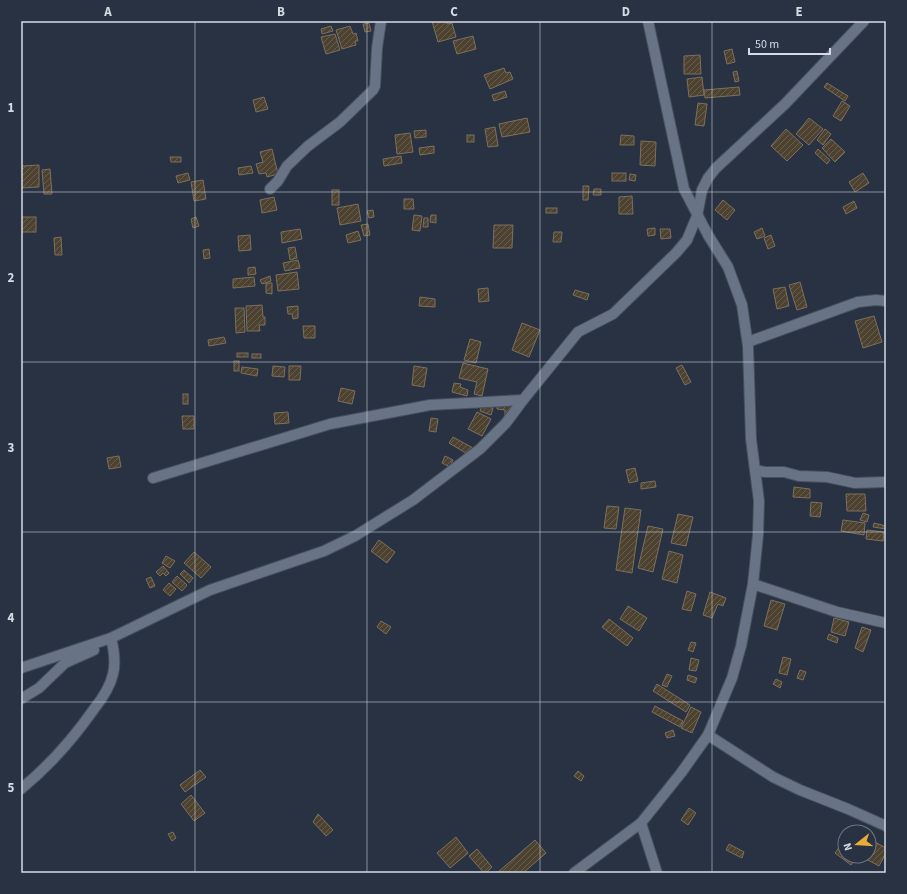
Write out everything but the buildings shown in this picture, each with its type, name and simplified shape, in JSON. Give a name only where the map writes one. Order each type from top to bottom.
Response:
[{"type":"street","points":[[270,189],[278,181],[288,166],[308,146],[340,122],[373,90],[375,86],[377,48],[381,21]]},
{"type":"street","points":[[574,873],[641,823],[681,773],[708,735],[732,678],[741,646],[753,584],[758,535],[759,501],[751,439],[748,342],[742,305],[728,267],[697,216],[684,189],[648,21]]},
{"type":"street","points":[[21,668],[111,638],[210,590],[324,551],[355,536],[413,500],[480,449],[506,423],[578,332],[613,314],[676,253],[687,240],[697,216],[702,190],[708,178],[716,168],[785,104],[864,21]]},
{"type":"street","points":[[748,342],[858,302],[876,300],[886,301]]},
{"type":"street","points":[[153,478],[330,424],[430,405],[523,400]]},
{"type":"street","points":[[755,470],[765,472],[784,472],[799,476],[828,477],[855,483],[886,482]]},
{"type":"street","points":[[753,584],[837,612],[886,623]]},
{"type":"street","points":[[21,699],[39,688],[65,663],[102,646],[111,638]]},
{"type":"street","points":[[21,789],[57,756],[105,694],[113,675],[115,657],[111,638]]},
{"type":"street","points":[[708,735],[772,777],[800,790],[848,808],[886,826]]},
{"type":"street","points":[[641,823],[657,873]]}]
